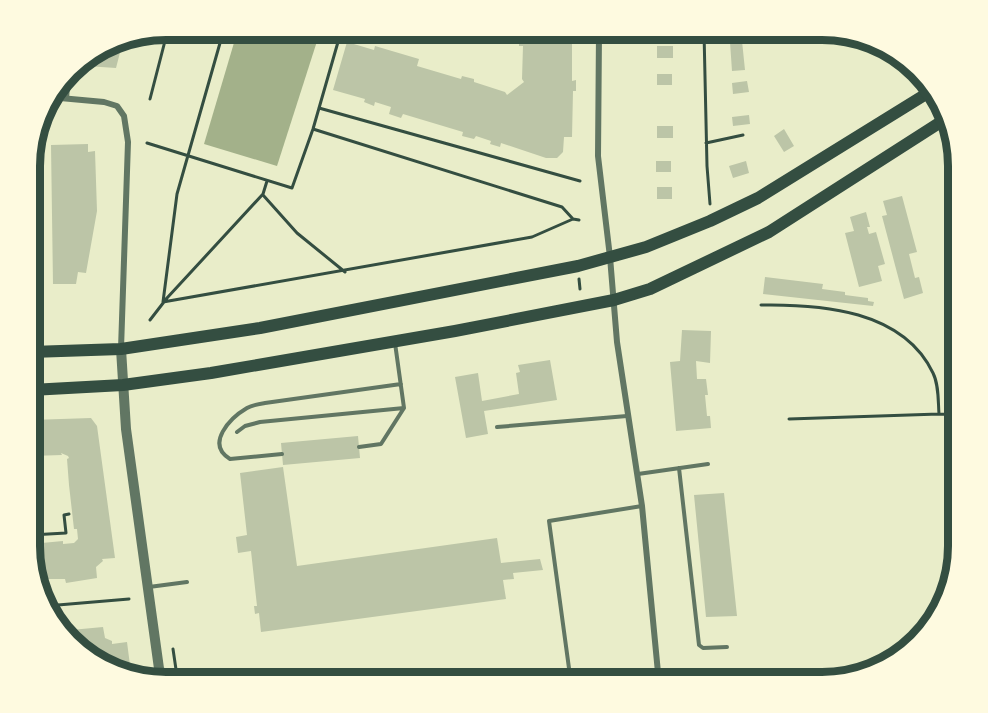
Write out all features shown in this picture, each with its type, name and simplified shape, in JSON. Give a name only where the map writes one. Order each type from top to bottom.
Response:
[{"type":"main road","points":[[40,352],[121,349],[260,328],[501,282],[610,257],[658,243],[758,198],[925,95]]},
{"type":"main road","points":[[41,389],[123,385],[212,374],[614,300],[650,289],[769,232],[940,123]]},
{"type":"street","points":[[599,41],[598,156],[627,416],[642,506],[658,672]]},
{"type":"street","points":[[61,98],[104,102],[117,106],[124,116],[128,142],[122,286],[123,385],[126,429],[159,672]]},
{"type":"lane","points":[[66,99],[67,90]]},
{"type":"lane","points":[[359,447],[381,444],[404,408],[395,342]]},
{"type":"lane","points":[[282,454],[230,459],[224,455],[219,446],[219,438],[225,428],[249,407],[401,384]]},
{"type":"lane","points":[[237,432],[245,426],[260,422],[404,408]]},
{"type":"lane","points":[[496,427],[627,416]]},
{"type":"lane","points":[[638,474],[708,464]]},
{"type":"lane","points":[[680,468],[699,645],[703,648],[727,647]]},
{"type":"lane","points":[[570,672],[549,521],[642,506]]},
{"type":"lane","points":[[147,587],[187,582]]},
{"type":"path","points":[[150,99],[165,41]]},
{"type":"path","points":[[163,302],[177,194],[221,41]]},
{"type":"path","points":[[147,143],[292,188],[313,129],[338,41]]},
{"type":"path","points":[[704,41],[706,143],[710,201]]},
{"type":"path","points":[[319,108],[580,181]]},
{"type":"path","points":[[313,129],[562,207],[573,219]]},
{"type":"path","points":[[706,143],[743,135]]},
{"type":"path","points":[[150,320],[163,302],[263,194],[267,181]]},
{"type":"path","points":[[263,194],[297,233],[345,272]]},
{"type":"path","points":[[163,302],[345,272],[532,237],[573,219],[579,220]]},
{"type":"path","points":[[579,279],[580,289]]},
{"type":"path","points":[[761,305],[834,308],[861,316],[907,339],[922,354],[934,375],[939,414]]},
{"type":"path","points":[[789,419],[947,414]]},
{"type":"path","points":[[41,534],[66,533],[64,515],[69,514]]},
{"type":"path","points":[[55,605],[129,599]]},
{"type":"shaded area","points":[[235,41],[317,41],[277,166],[204,144]]},
{"type":"building","points":[[519,41],[572,41],[572,81],[576,80],[576,91],[573,91],[572,137],[564,137],[563,152],[557,158],[546,158],[501,143],[500,147],[490,144],[491,141],[476,136],[474,139],[462,136],[463,132],[403,114],[401,118],[389,114],[391,107],[375,102],[374,106],[364,102],[365,99],[333,90],[347,42],[374,50],[375,46],[419,59],[417,66],[461,79],[462,76],[474,79],[474,82],[505,92],[507,95],[524,82],[522,79],[523,46],[519,46]]},
{"type":"building","points":[[742,41],[745,70],[732,71],[730,42]]},
{"type":"building","points":[[657,46],[673,46],[673,58],[657,58]]},
{"type":"building","points":[[121,49],[116,68],[91,66]]},
{"type":"building","points":[[657,74],[672,74],[672,85],[657,85]]},
{"type":"building","points":[[747,81],[749,92],[733,94],[732,83]]},
{"type":"building","points":[[749,115],[750,124],[733,126],[732,117]]},
{"type":"building","points":[[657,126],[673,126],[673,138],[657,138]]},
{"type":"building","points":[[784,129],[794,146],[784,152],[774,136]]},
{"type":"building","points":[[88,144],[88,152],[95,151],[97,211],[86,273],[78,272],[76,284],[53,284],[51,145]]},
{"type":"building","points":[[656,161],[671,161],[671,172],[656,172]]},
{"type":"building","points":[[746,161],[749,173],[733,178],[729,166]]},
{"type":"building","points":[[657,187],[672,187],[672,199],[657,199]]},
{"type":"building","points":[[902,196],[917,252],[909,254],[915,278],[919,277],[923,293],[904,299],[882,216],[887,215],[883,201]]},
{"type":"building","points":[[866,212],[870,227],[867,227],[869,234],[876,232],[885,264],[878,266],[882,281],[859,287],[845,233],[854,231],[850,217]]},
{"type":"building","points":[[765,277],[823,284],[822,289],[845,292],[845,295],[868,298],[868,301],[874,302],[873,306],[763,294]]},
{"type":"building","points":[[682,330],[711,331],[710,363],[696,361],[697,379],[706,379],[707,416],[710,416],[711,428],[676,431],[670,362],[680,361]]},
{"type":"building","points":[[550,360],[557,400],[484,411],[488,434],[466,438],[455,377],[478,373],[482,401],[519,394],[516,373],[520,372],[518,365]]},
{"type":"building","points":[[91,418],[97,426],[115,558],[102,559],[103,561],[96,567],[97,578],[66,583],[65,579],[45,579],[41,543],[63,541],[63,544],[74,543],[78,539],[77,529],[74,529],[69,485],[67,459],[69,458],[61,453],[62,455],[41,456],[41,420]]},
{"type":"building","points":[[358,436],[360,458],[283,465],[281,443]]},
{"type":"building","points":[[283,467],[297,566],[497,538],[501,563],[540,559],[543,570],[513,573],[514,579],[503,580],[506,599],[261,632],[259,613],[255,614],[254,606],[257,606],[251,551],[238,553],[236,537],[247,535],[240,473]]},
{"type":"building","points":[[724,493],[737,616],[706,617],[694,495]]},
{"type":"building","points":[[103,627],[105,638],[112,641],[112,644],[127,642],[130,667],[104,656],[73,630]]}]
